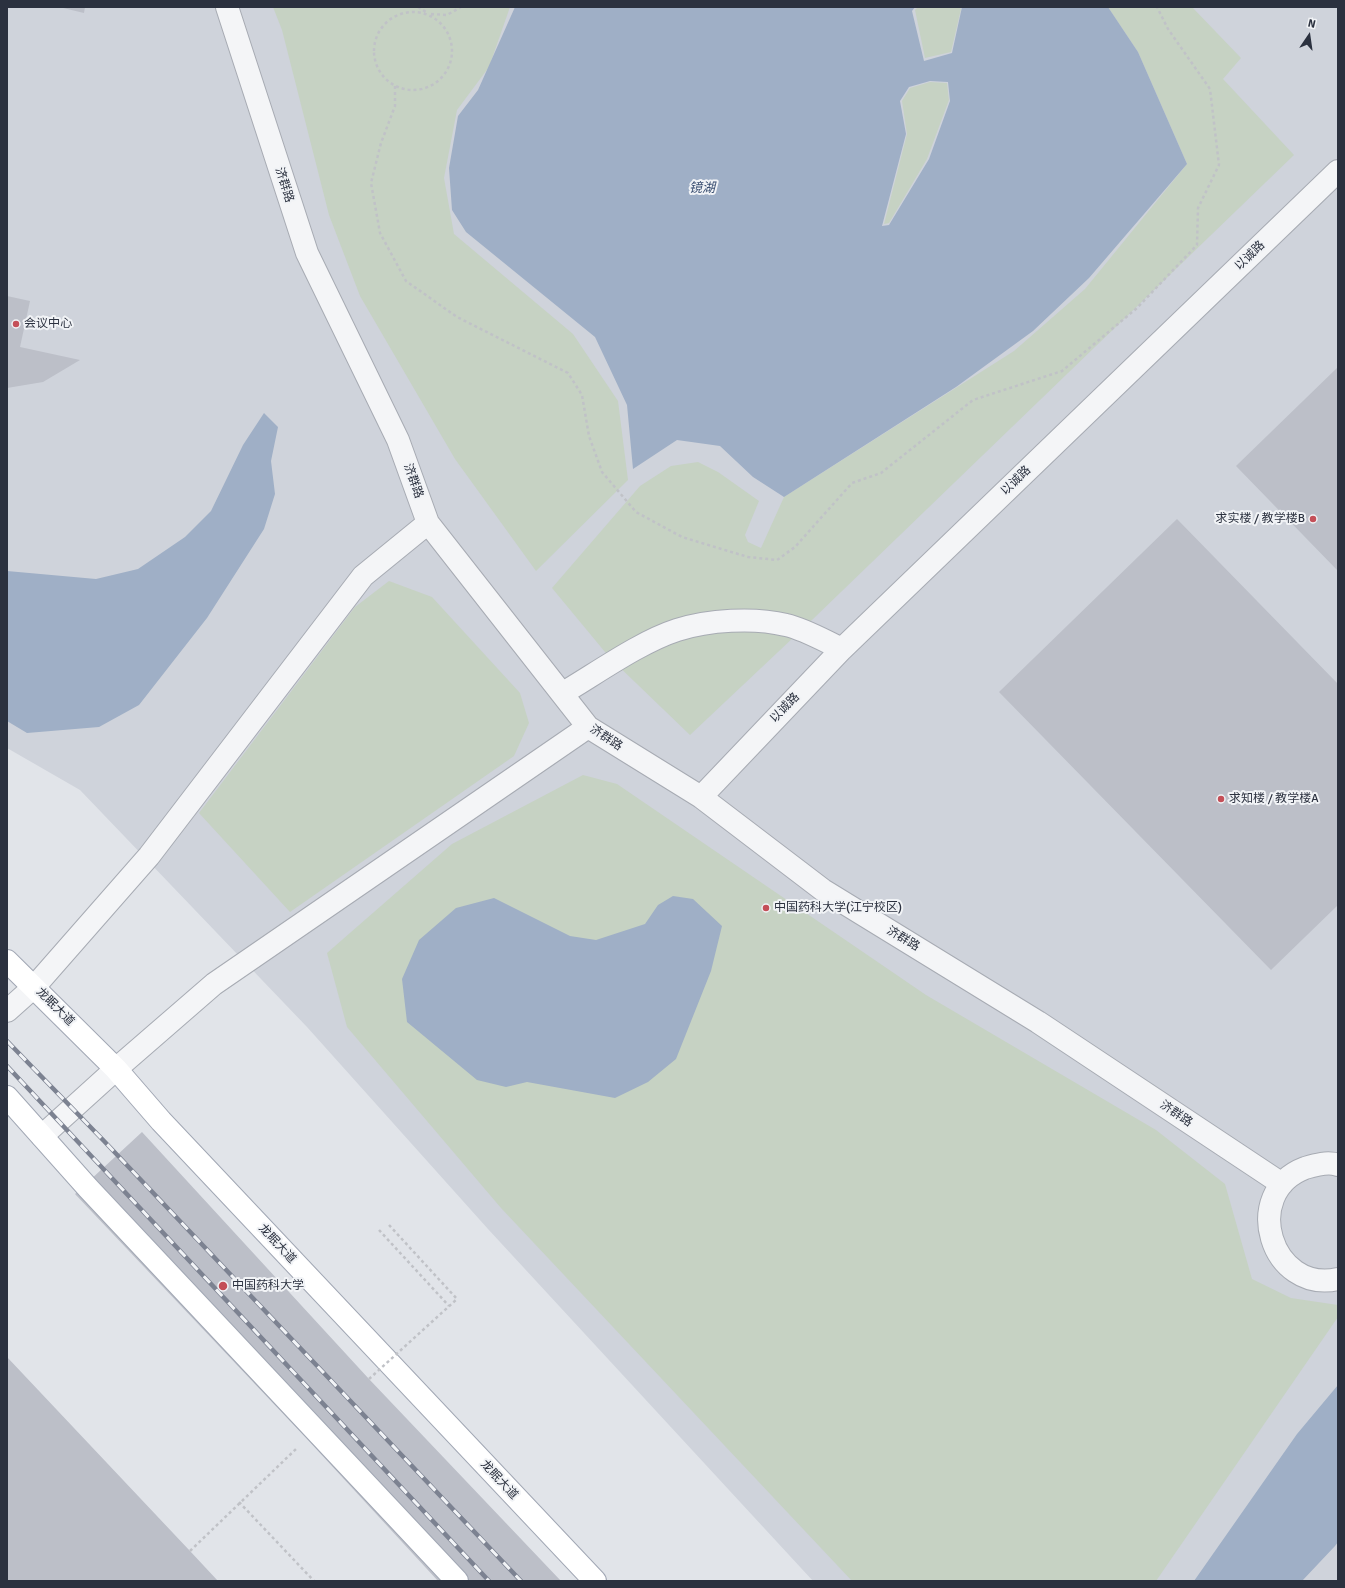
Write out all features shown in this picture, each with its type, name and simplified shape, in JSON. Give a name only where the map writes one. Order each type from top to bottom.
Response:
[{"type":"main road","name":"龙眠大道","points":[[7,961],[35,986],[116,1069],[166,1126],[595,1581]]},
{"type":"main road","points":[[7,1096],[88,1188],[457,1581]]},
{"type":"street","name":"济群路","points":[[227,7],[306,253],[398,440],[428,523],[563,693],[588,727],[701,797],[823,890],[1038,1022],[1282,1184]]},
{"type":"street","name":"以诚路","points":[[701,797],[842,649],[1338,171]]},
{"type":"street","points":[[7,1011],[35,986],[149,856],[363,576],[428,523]]},
{"type":"street","points":[[563,693],[634,650],[677,630],[718,622],[748,620],[787,625],[842,649]]},
{"type":"street","points":[[42,1136],[116,1069],[214,984],[588,727]]},
{"type":"street","points":[[1338,1165],[1315,1164],[1297,1172],[1282,1184],[1272,1201],[1268,1220],[1270,1239],[1279,1256],[1293,1270],[1311,1278],[1330,1281],[1338,1279]]},
{"type":"path","points":[[418,7],[427,13],[438,21],[446,30],[451,42],[452,55],[449,67],[442,78],[432,86],[420,90],[407,90],[394,86],[384,78],[376,67],[373,54],[374,41],[380,29],[389,20],[400,14],[414,12],[427,13],[436,16],[447,15],[461,7]]},
{"type":"path","points":[[394,86],[395,106],[381,143],[371,183],[380,233],[406,281],[457,317],[568,373],[582,395],[589,436],[602,472],[636,512],[682,537],[748,557],[777,560],[795,547],[852,483],[882,473],[973,400],[1062,371],[1137,308],[1197,245],[1198,208],[1219,165],[1210,89],[1168,29],[1157,7]]},
{"type":"path","points":[[370,1379],[457,1299],[390,1225]]},
{"type":"path","points":[[379,1230],[449,1306]]},
{"type":"path","points":[[190,1551],[239,1502],[301,1444]]},
{"type":"path","points":[[239,1502],[314,1581]]},
{"type":"shaded area","name":"中国药科大学(江宁校区)","points":[[7,7],[1338,7],[1338,1581],[813,1581],[488,1229],[307,1027],[80,790],[7,748]]},
{"type":"green space","points":[[273,7],[510,7],[489,67],[457,110],[444,178],[454,234],[573,334],[618,401],[628,480],[536,571],[455,459],[360,296],[329,215],[282,30]]},
{"type":"green space","points":[[918,7],[959,7],[961,9],[951,52],[925,58],[915,10]]},
{"type":"green space","points":[[1108,7],[1192,7],[1241,58],[1223,79],[1294,155],[813,619],[690,735],[610,658],[552,588],[640,486],[671,466],[698,462],[718,472],[759,501],[745,535],[748,542],[761,548],[784,497],[1014,351],[1085,289],[1187,164],[1138,52]]},
{"type":"green space","points":[[930,82],[947,83],[949,100],[927,159],[889,223],[884,224],[907,134],[902,101],[910,88]]},
{"type":"green space","points":[[389,581],[432,597],[520,693],[529,723],[514,756],[290,912],[199,813],[355,607]]},
{"type":"green space","points":[[583,775],[617,784],[926,995],[1156,1130],[1225,1184],[1252,1279],[1291,1298],[1338,1305],[1338,1317],[1156,1581],[852,1581],[501,1208],[347,1027],[327,953],[452,844]]},
{"type":"water","name":"镜湖","points":[[515,7],[915,7],[912,11],[924,61],[952,53],[962,7],[1108,7],[1138,52],[1187,164],[1089,278],[1033,331],[956,387],[784,497],[753,477],[720,446],[677,440],[633,469],[627,405],[595,337],[466,232],[452,210],[449,168],[458,116],[478,90]],"holes":[[[930,81],[948,82],[950,101],[929,159],[889,225],[882,226],[906,134],[900,101],[909,87]]]},
{"type":"water","points":[[264,413],[278,427],[271,461],[275,494],[264,529],[207,618],[139,705],[99,727],[27,733],[7,721],[7,571],[96,579],[138,569],[185,537],[211,511],[243,445]]},
{"type":"water","points":[[673,896],[693,899],[722,926],[711,971],[676,1059],[648,1082],[615,1098],[527,1082],[506,1087],[477,1080],[407,1022],[402,979],[419,940],[456,908],[494,898],[570,936],[596,940],[645,924],[658,905]]},
{"type":"water","points":[[1338,1385],[1338,1542],[1302,1581],[1194,1581],[1297,1434]]},
{"type":"building","points":[[59,7],[85,7],[84,13]]},
{"type":"building","name":"会议中心","points":[[7,296],[30,301],[20,347],[80,360],[43,382],[7,388]]},
{"type":"building","name":"求实楼 / 教学楼B","points":[[1338,367],[1338,571],[1236,466]]},
{"type":"building","name":"求知楼 / 教学楼A","points":[[1177,519],[1338,684],[1338,905],[1271,970],[999,692]]},
{"type":"building","name":"中国药科大学","points":[[142,1132],[369,1379],[561,1581],[438,1581],[307,1439],[75,1194]]},
{"type":"building","points":[[7,1357],[190,1551],[218,1581],[7,1581]]},
{"type":"railway","points":[[7,1041],[104,1141],[521,1581]]},
{"type":"railway","points":[[7,1066],[489,1581]]},
{"type":"place","name":"会议中心","points":[[16,324]]},
{"type":"place","name":"求实楼 / 教学楼B","points":[[1313,519]]},
{"type":"place","name":"求知楼 / 教学楼A","points":[[1221,799]]},
{"type":"place","name":"中国药科大学(江宁校区)","points":[[766,908]]},
{"type":"place","name":"中国药科大学","points":[[223,1286]]}]
